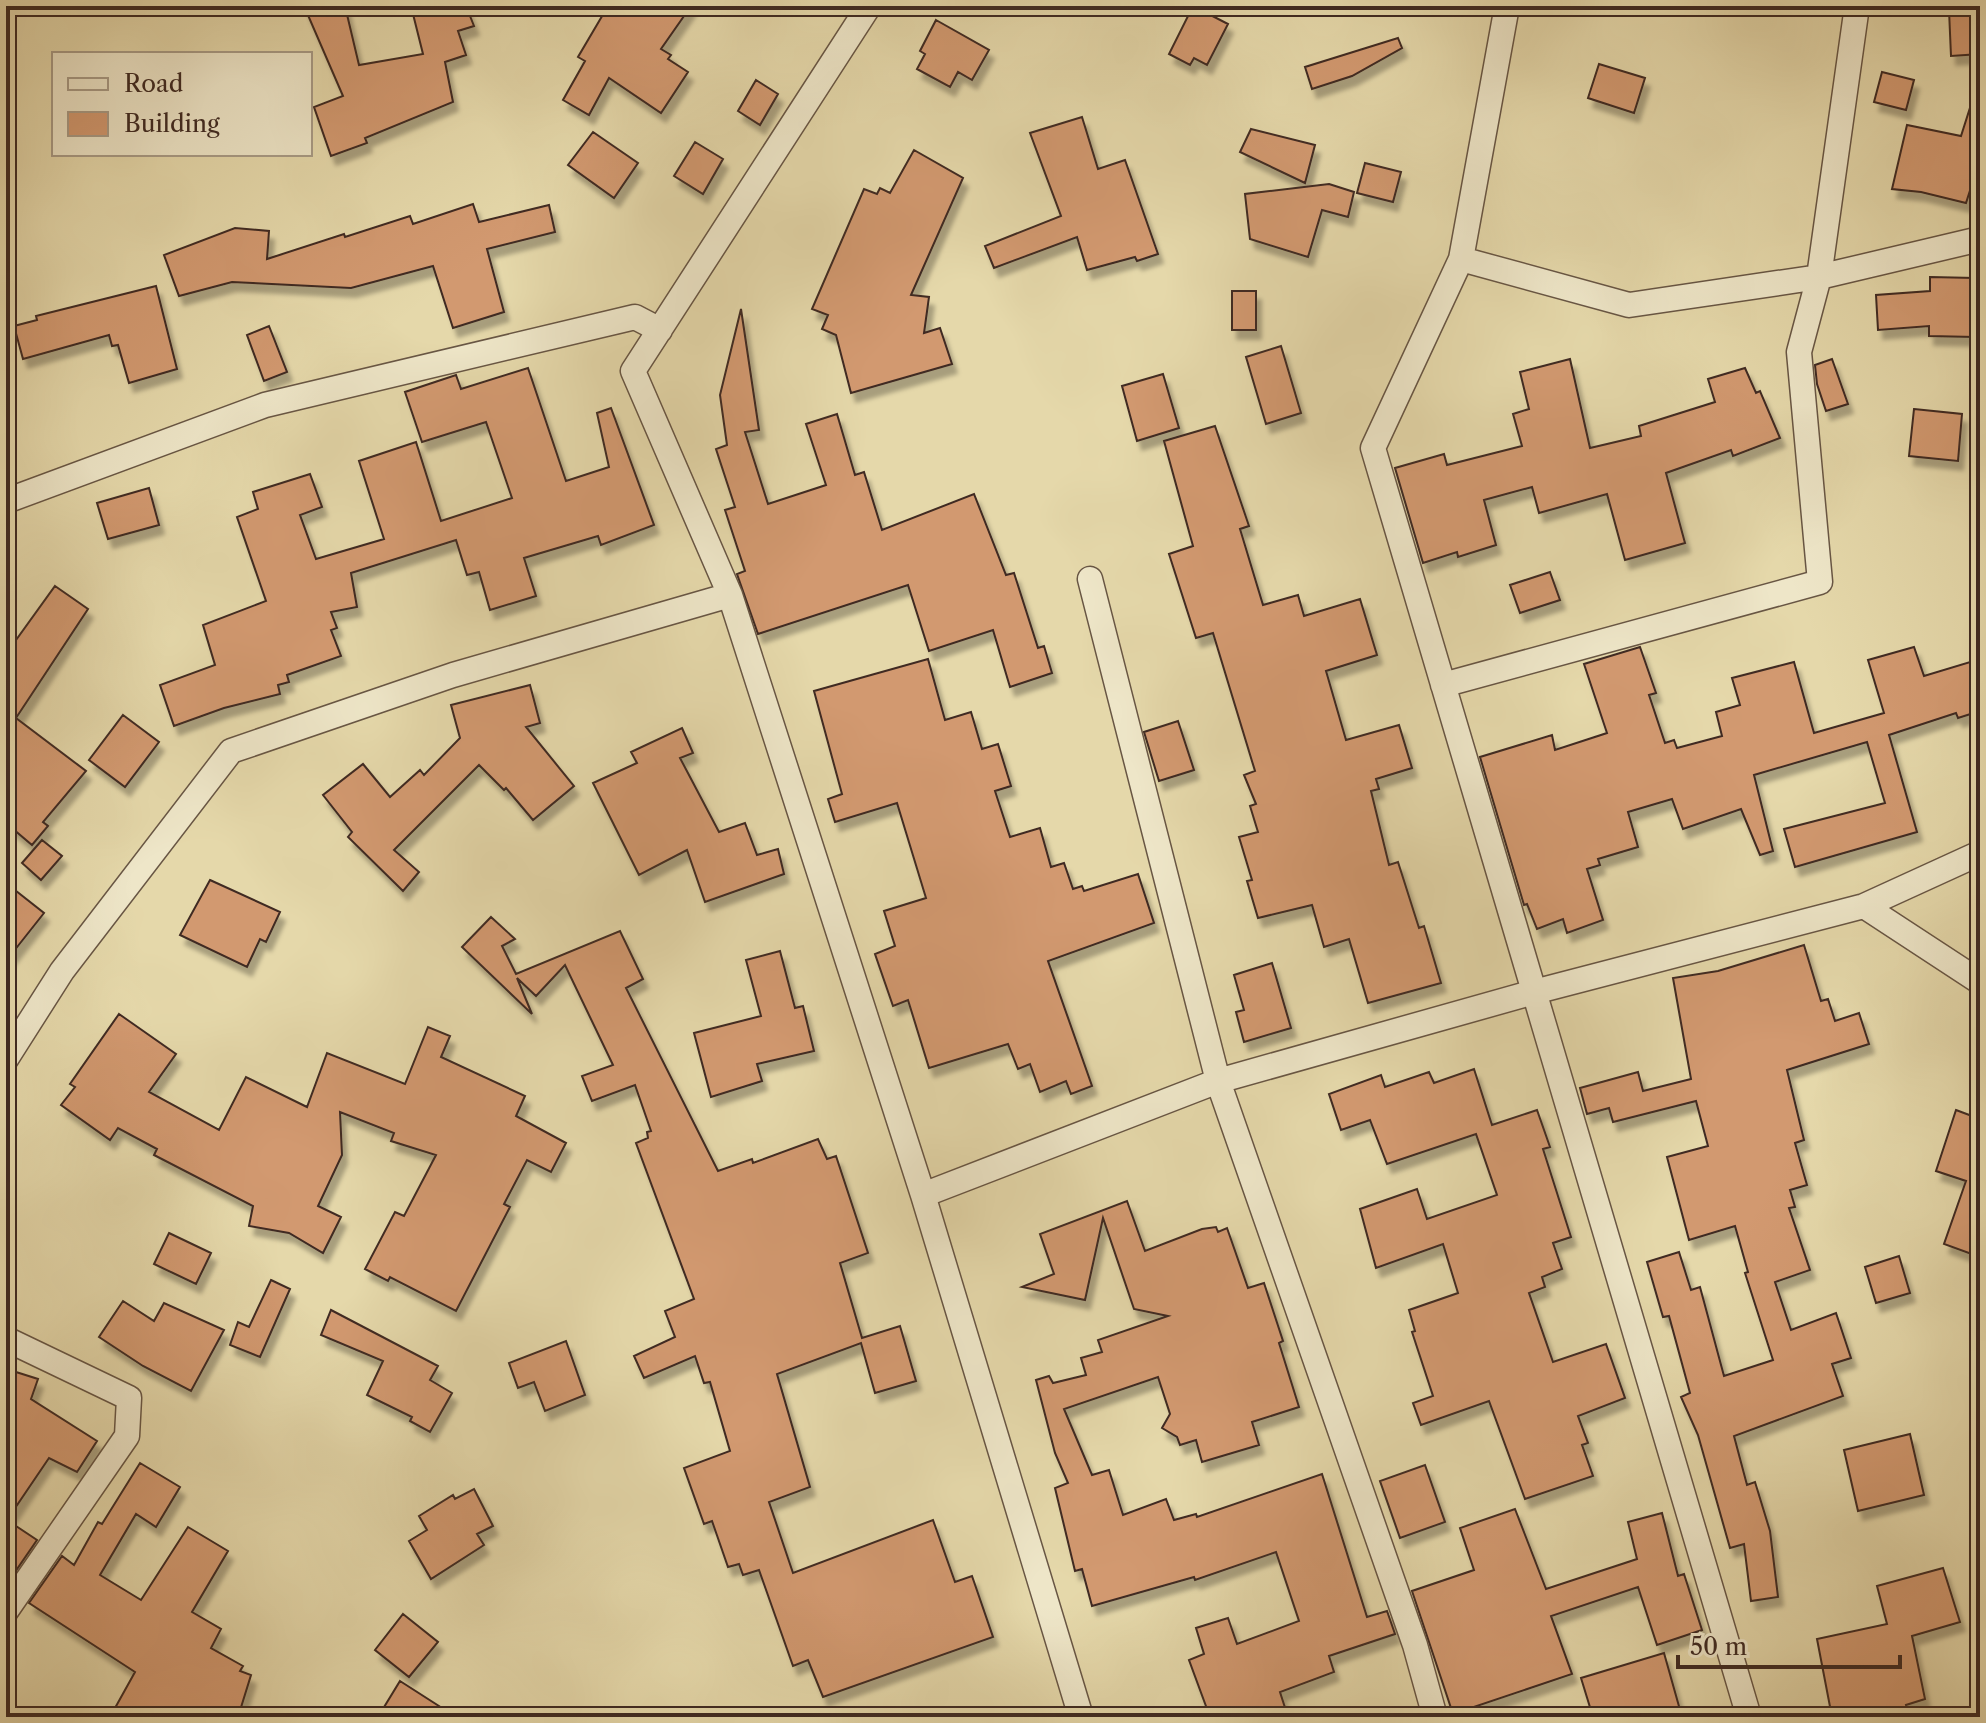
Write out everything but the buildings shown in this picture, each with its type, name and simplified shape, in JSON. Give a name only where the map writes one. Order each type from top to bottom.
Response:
[{"type":"street","points":[[869,6],[633,371],[730,595],[923,1195],[1081,1717]]},
{"type":"street","points":[[1507,6],[1461,259],[1373,448],[1749,1717]]},
{"type":"street","points":[[1443,685],[1820,582],[1799,352],[1819,277],[1857,6]]},
{"type":"street","points":[[1461,259],[1629,305],[1819,277],[1980,239]]},
{"type":"street","points":[[6,501],[265,405],[635,317],[660,330]]},
{"type":"street","points":[[1090,579],[1218,1081],[1415,1645],[1435,1717]]},
{"type":"street","points":[[6,1059],[62,971],[231,751],[453,675],[730,595]]},
{"type":"street","points":[[923,1195],[1218,1081],[1534,992],[1864,906],[1980,853]]},
{"type":"street","points":[[1864,906],[1980,982]]},
{"type":"street","points":[[6,1339],[129,1398],[127,1436],[6,1611]]}]
